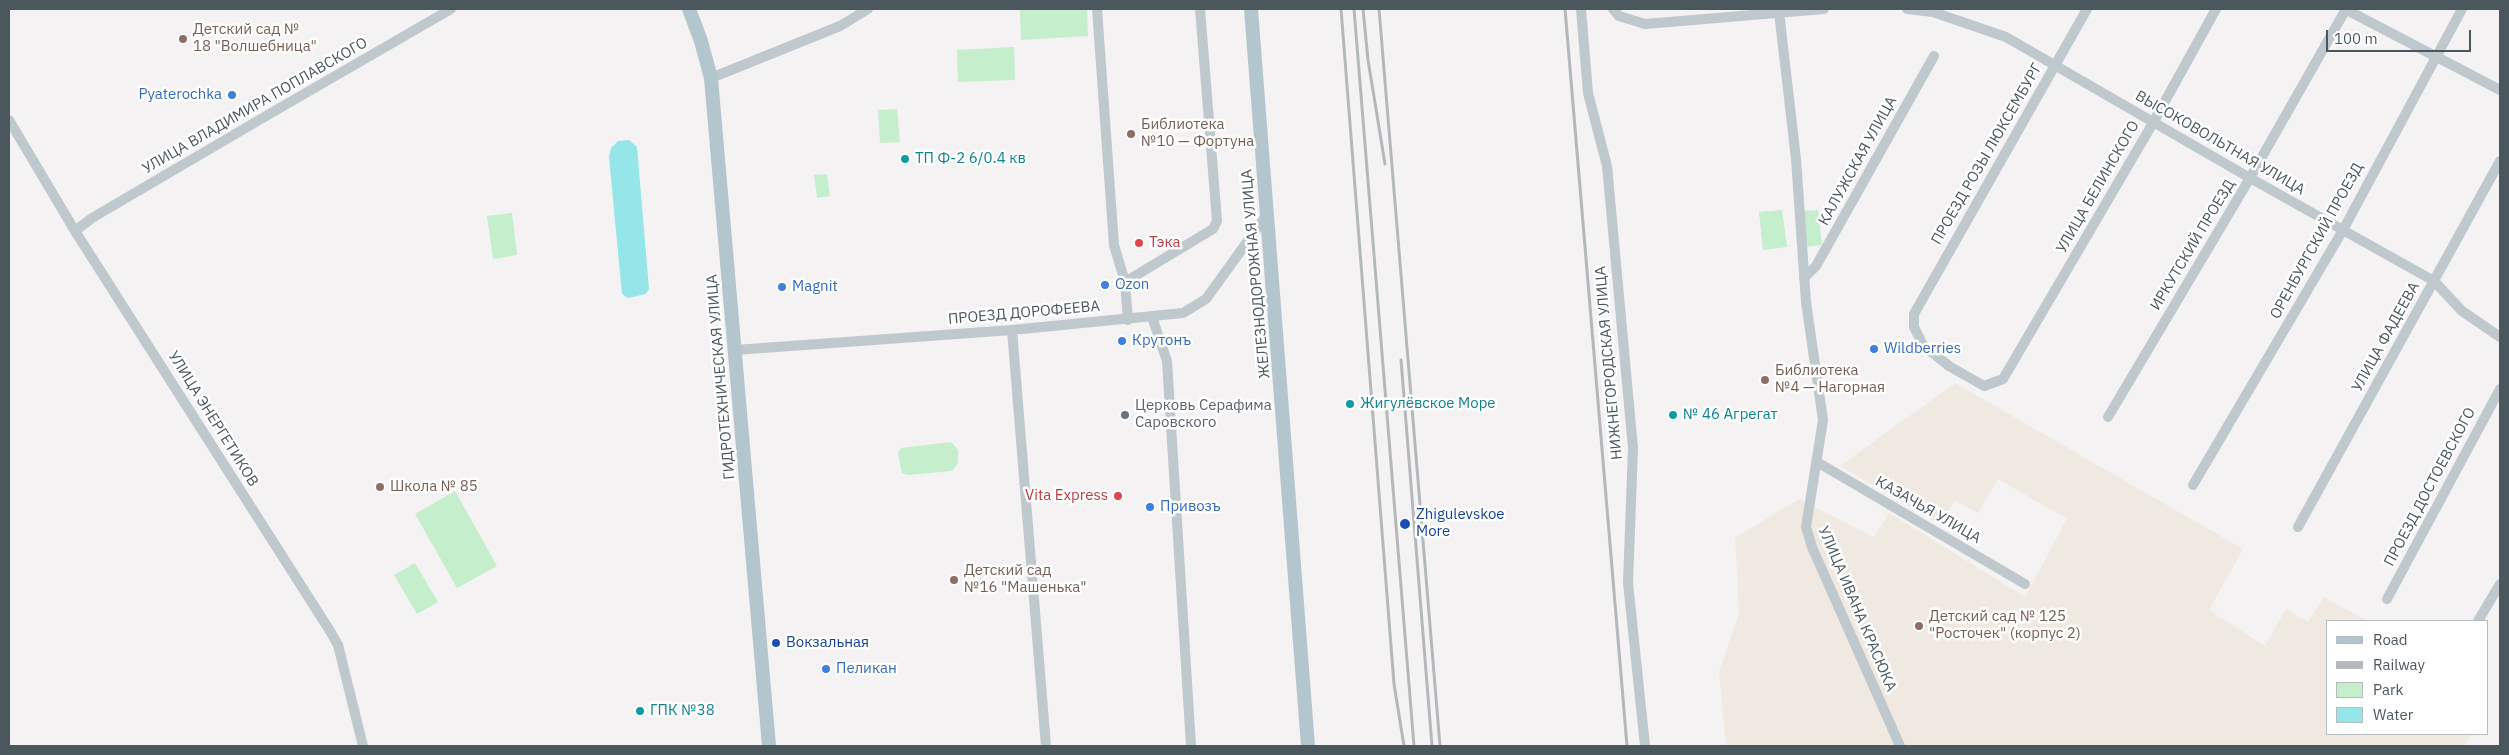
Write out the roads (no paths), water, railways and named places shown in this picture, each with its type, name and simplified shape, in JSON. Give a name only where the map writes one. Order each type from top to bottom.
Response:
[{"type":"main road","name":"ГИДРОТЕХНИЧЕСКАЯ УЛИЦА","points":[[689,9],[701,41],[711,78],[769,746]]},
{"type":"main road","name":"ЖЕЛЕЗНОДОРОЖНАЯ УЛИЦА","points":[[1251,9],[1308,746]]},
{"type":"street","name":"УЛИЦА ВЛАДИМИРА ПОПЛАВСКОГО","points":[[75,231],[92,218],[451,9]]},
{"type":"street","points":[[711,78],[840,26],[868,9]]},
{"type":"street","points":[[1097,9],[1114,245],[1125,282],[1128,320]]},
{"type":"street","points":[[1125,282],[1213,229],[1217,221],[1200,9]]},
{"type":"street","name":"НИЖНЕГОРОДСКАЯ УЛИЦА","points":[[1581,9],[1588,93],[1607,166],[1633,448],[1628,583],[1645,746]]},
{"type":"street","points":[[1613,9],[1619,16],[1645,24],[1824,9]]},
{"type":"street","name":"ВЫСОКОВОЛЬТНАЯ УЛИЦА","points":[[1908,9],[1933,12],[2006,37],[2153,123],[2434,281],[2462,312],[2500,337]]},
{"type":"street","name":"ПРОЕЗД РОЗЫ ЛЮКСЕМБУРГ","points":[[2003,379],[1984,386],[1949,366],[1923,345],[1914,327],[1914,314],[2087,9]]},
{"type":"street","name":"УЛИЦА БЕЛИНСКОГО","points":[[2003,379],[2153,123],[2216,9]]},
{"type":"street","points":[[2346,9],[2500,90]]},
{"type":"street","name":"ИРКУТСКИЙ ПРОЕЗД","points":[[2108,417],[2250,178],[2346,9]]},
{"type":"street","name":"ОРЕНБУРГСКИЙ ПРОЕЗД","points":[[2193,485],[2344,230],[2435,56],[2462,9]]},
{"type":"street","name":"УЛИЦА ИВАНА КРАСЮКА","points":[[1779,12],[1796,159],[1804,278],[1823,420],[1806,527],[1812,547],[1900,746]]},
{"type":"street","name":"КАЛУЖСКАЯ УЛИЦА","points":[[1804,278],[1816,266],[1934,56]]},
{"type":"street","name":"УЛИЦА ЭНЕРГЕТИКОВ","points":[[9,120],[75,231],[338,645],[363,746]]},
{"type":"street","name":"УЛИЦА ФАДЕЕВА","points":[[2298,527],[2500,161]]},
{"type":"street","name":"ПРОЕЗД ДОРОФЕЕВА","points":[[735,350],[1012,330],[1152,318],[1183,313],[1206,298],[1268,213]]},
{"type":"street","points":[[1152,318],[1167,360],[1191,746]]},
{"type":"street","points":[[1012,330],[1046,746]]},
{"type":"street","name":"ПРОЕЗД ДОСТОЕВСКОГО","points":[[2387,599],[2500,389]]},
{"type":"street","name":"КАЗАЧЬЯ УЛИЦА","points":[[1817,462],[2025,584]]},
{"type":"street","points":[[2479,620],[2500,584]]},
{"type":"water","points":[[629,140],[637,147],[649,289],[646,294],[628,298],[622,294],[609,157],[611,148],[618,141]]},
{"type":"railway","points":[[1341,9],[1394,684],[1404,746]]},
{"type":"railway","points":[[1354,9],[1414,746]]},
{"type":"railway","points":[[1363,9],[1368,60],[1385,164]]},
{"type":"railway","points":[[1379,9],[1440,746]]},
{"type":"railway","points":[[1565,9],[1627,746]]},
{"type":"railway","points":[[1401,360],[1432,746]]},
{"type":"place","name":"Детский сад № 18 \"Волшебница\"","points":[[183,39]]},
{"type":"place","name":"Pyaterochka","points":[[232,95]]},
{"type":"place","name":"Библиотека №10 — Фортуна","points":[[1131,134]]},
{"type":"place","name":"ТП Ф-2 6/0.4 кв","points":[[905,159]]},
{"type":"place","name":"Тэка","points":[[1139,243]]},
{"type":"place","name":"Ozon","points":[[1105,285]]},
{"type":"place","name":"Magnit","points":[[782,287]]},
{"type":"place","name":"Крутонъ","points":[[1122,341]]},
{"type":"place","name":"Wildberries","points":[[1874,349]]},
{"type":"place","name":"Библиотека №4 — Нагорная","points":[[1765,380]]},
{"type":"place","name":"Жигулёвское Море","points":[[1350,404]]},
{"type":"place","name":"Церковь Серафима Саровского","points":[[1125,415]]},
{"type":"place","name":"№ 46 Агрегат","points":[[1673,415]]},
{"type":"place","name":"Школа № 85","points":[[380,487]]},
{"type":"place","name":"Vita Express","points":[[1118,496]]},
{"type":"place","name":"Привозъ","points":[[1150,507]]},
{"type":"place","name":"Zhigulevskoe More","points":[[1405,524]]},
{"type":"place","name":"Детский сад №16 \"Машенька\"","points":[[954,580]]},
{"type":"place","name":"Детский сад № 125 \"Росточек\" (корпус 2)","points":[[1919,626]]},
{"type":"place","name":"Вокзальная","points":[[776,643]]},
{"type":"place","name":"Пеликан","points":[[826,669]]},
{"type":"place","name":"ГПК №38","points":[[640,711]]}]
